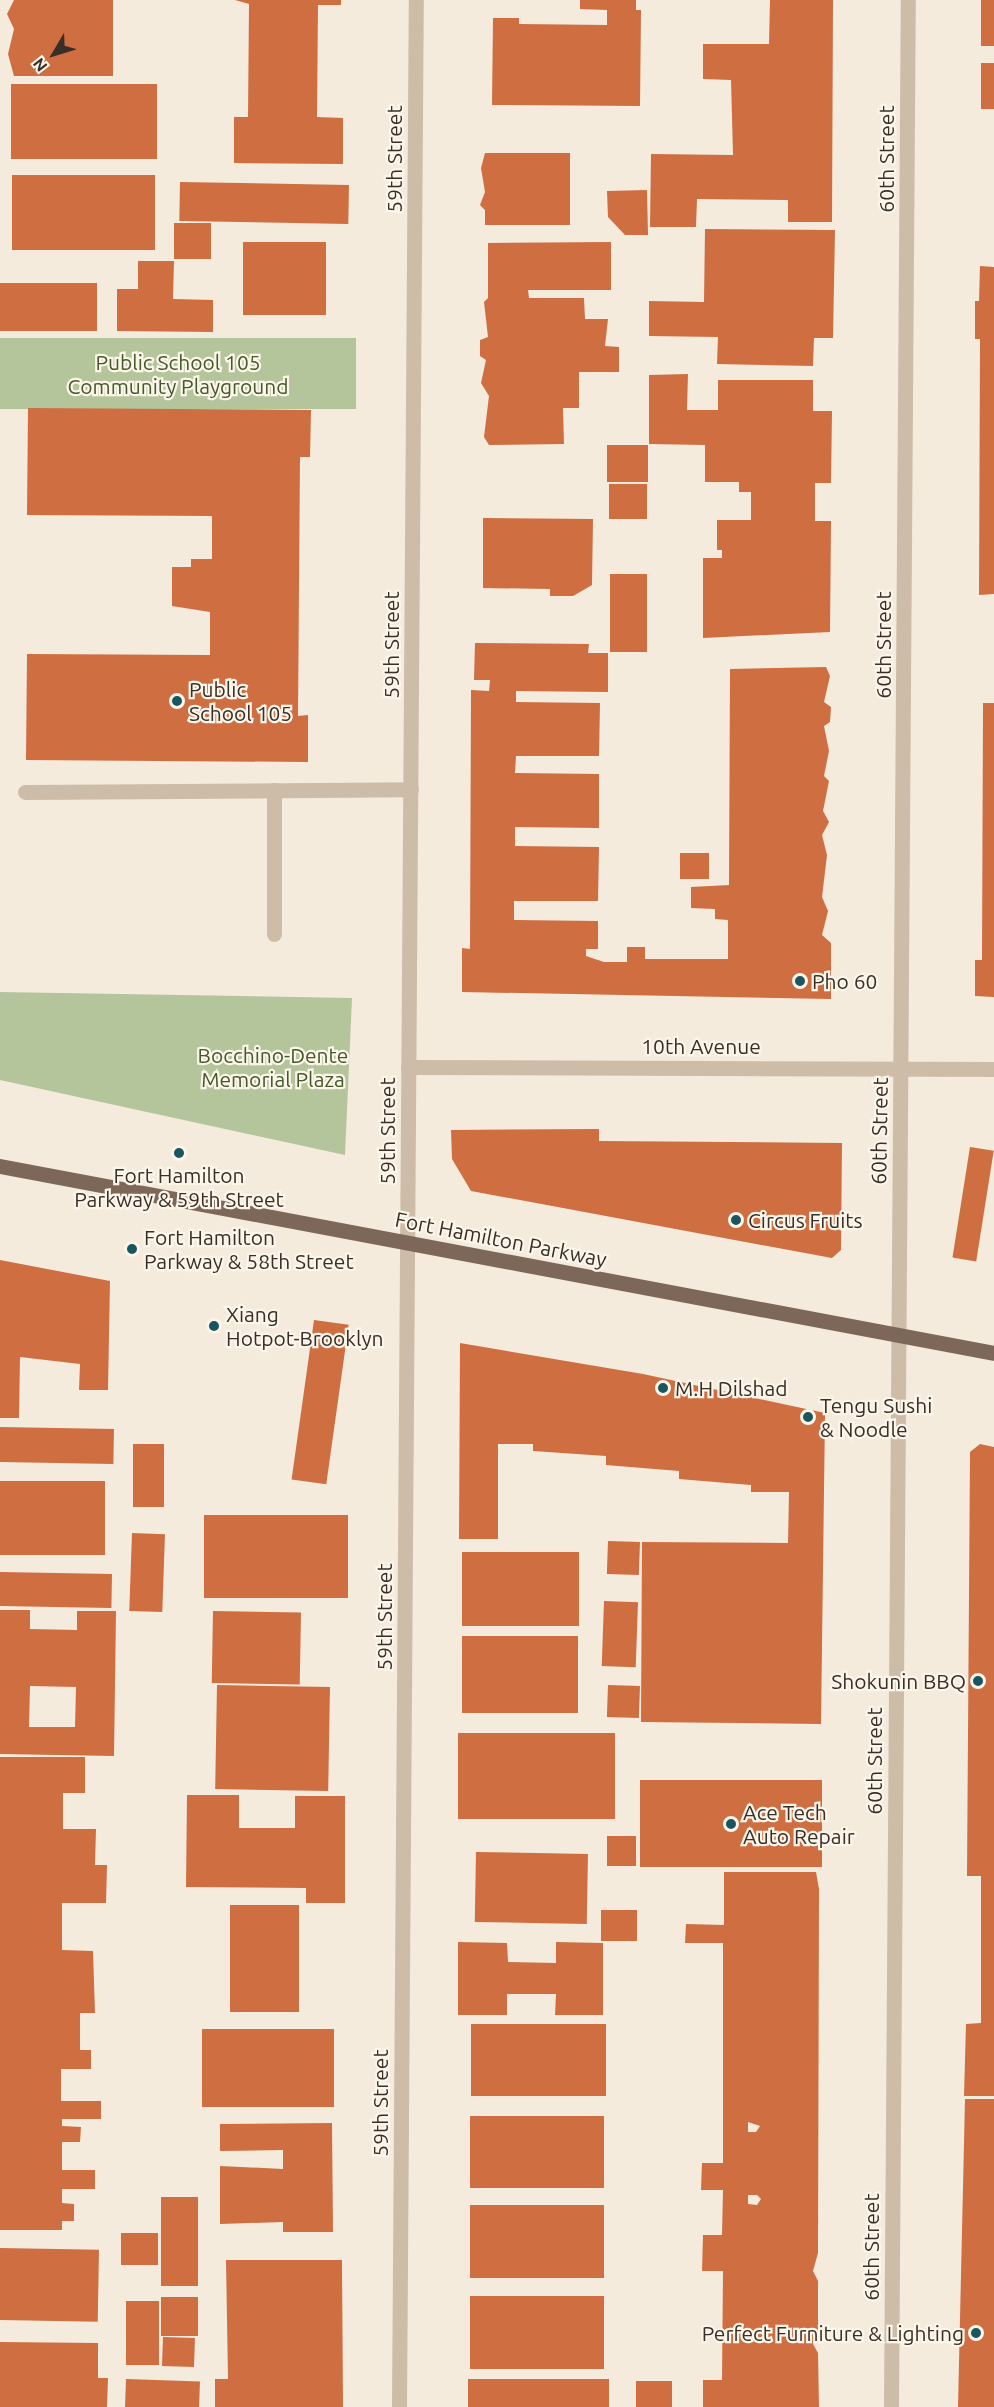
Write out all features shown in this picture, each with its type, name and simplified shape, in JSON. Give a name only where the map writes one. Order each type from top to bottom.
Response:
[{"type":"main road","name":"Fort Hamilton Parkway","points":[[0,1166],[994,1353]]},
{"type":"street","name":"59th Street","points":[[399,2407],[416,0]]},
{"type":"street","name":"60th Street","points":[[891,2407],[908,0]]},
{"type":"street","points":[[24,792],[411,789]]},
{"type":"street","points":[[274,790],[274,934]]},
{"type":"street","name":"10th Avenue","points":[[408,1067],[994,1069]]},
{"type":"green space","name":"Public School 105 Community Playground","points":[[0,338],[356,338],[356,409],[0,409]]},
{"type":"green space","name":"Bocchino-Dente Memorial Plaza","points":[[0,992],[352,998],[345,1155],[0,1080]]},
{"type":"building","points":[[14,0],[113,0],[113,76],[14,76],[8,54],[14,29],[7,14]]},
{"type":"building","points":[[235,0],[341,0],[341,5],[318,5],[317,117],[343,118],[343,164],[234,163],[234,117],[248,117],[249,4]]},
{"type":"building","points":[[580,0],[636,0],[636,10],[641,10],[640,106],[492,105],[493,18],[519,18],[519,24],[607,25],[607,10],[580,9]]},
{"type":"building","points":[[770,0],[833,0],[832,222],[788,222],[788,200],[697,199],[696,227],[650,227],[651,154],[733,155],[731,80],[703,79],[703,44],[769,44]]},
{"type":"building","points":[[981,0],[994,0],[994,46],[981,46]]},
{"type":"building","points":[[981,63],[994,63],[994,109],[981,109]]},
{"type":"building","points":[[11,84],[157,84],[157,159],[11,159]]},
{"type":"building","points":[[485,153],[570,153],[570,225],[485,225],[485,210],[480,205],[485,192],[481,168]]},
{"type":"building","points":[[12,175],[155,175],[155,250],[12,250]]},
{"type":"building","points":[[180,182],[349,185],[348,224],[179,221]]},
{"type":"building","points":[[647,190],[648,235],[625,235],[608,217],[607,191]]},
{"type":"building","points":[[174,223],[211,223],[211,259],[174,259]]},
{"type":"building","points":[[705,229],[835,230],[833,338],[814,338],[813,366],[717,364],[718,337],[649,336],[649,301],[704,302]]},
{"type":"building","points":[[243,242],[326,242],[326,315],[243,315]]},
{"type":"building","points":[[611,242],[611,290],[528,290],[529,298],[584,298],[585,319],[608,319],[605,346],[619,347],[619,372],[579,372],[579,408],[563,408],[564,444],[489,445],[484,437],[489,396],[481,383],[486,360],[480,356],[480,340],[488,337],[484,302],[488,298],[488,243]]},
{"type":"building","points":[[138,261],[174,261],[173,299],[213,300],[213,332],[117,331],[117,289],[138,289]]},
{"type":"building","points":[[980,266],[994,267],[994,594],[979,595],[980,339],[975,339],[975,301],[979,301]]},
{"type":"building","points":[[0,283],[97,283],[97,331],[0,331]]},
{"type":"building","points":[[688,374],[687,410],[718,410],[718,380],[813,380],[813,411],[832,411],[831,483],[815,483],[815,521],[831,521],[830,632],[703,638],[703,558],[722,558],[722,550],[717,550],[717,520],[751,520],[751,492],[739,492],[739,482],[705,482],[705,445],[649,444],[649,375]]},
{"type":"building","points":[[28,408],[311,410],[310,457],[300,457],[298,716],[308,715],[308,762],[26,760],[27,654],[210,655],[210,612],[172,606],[172,567],[191,567],[191,559],[212,559],[212,516],[27,515]]},
{"type":"building","points":[[607,445],[648,445],[648,482],[607,482]]},
{"type":"building","points":[[609,484],[647,484],[647,519],[609,519]]},
{"type":"building","points":[[483,518],[593,519],[592,585],[573,596],[550,596],[550,589],[483,588]]},
{"type":"building","points":[[610,574],[647,574],[647,652],[610,652]]},
{"type":"building","points":[[475,643],[589,644],[588,653],[608,653],[608,692],[516,691],[516,702],[600,703],[599,756],[516,756],[515,773],[599,774],[599,828],[515,827],[515,846],[599,847],[598,901],[514,901],[514,920],[598,921],[598,949],[586,949],[586,956],[604,962],[627,962],[627,947],[645,947],[645,959],[728,959],[728,920],[715,919],[715,909],[691,908],[691,887],[729,885],[730,669],[826,667],[830,676],[824,702],[831,707],[830,722],[824,726],[829,751],[824,776],[829,781],[823,811],[829,822],[822,835],[827,855],[822,897],[828,911],[822,935],[831,943],[831,999],[462,992],[462,948],[470,949],[471,690],[489,691],[490,680],[474,680]]},
{"type":"building","points":[[983,703],[994,703],[994,997],[975,996],[975,960],[982,960]]},
{"type":"building","points":[[680,853],[709,853],[709,879],[680,879]]},
{"type":"building","name":"Circus Fruits","points":[[599,1129],[599,1141],[842,1143],[841,1250],[832,1258],[471,1191],[452,1159],[451,1130]]},
{"type":"building","points":[[970,1147],[994,1151],[976,1261],[952,1258]]},
{"type":"building","points":[[0,1260],[110,1281],[108,1390],[79,1390],[80,1364],[20,1357],[19,1418],[0,1418]]},
{"type":"building","points":[[314,1320],[349,1325],[326,1484],[292,1479]]},
{"type":"building","points":[[460,1343],[643,1374],[825,1413],[821,1724],[641,1722],[642,1542],[788,1543],[789,1492],[751,1492],[751,1485],[679,1479],[679,1471],[606,1465],[606,1456],[533,1451],[533,1444],[498,1444],[498,1539],[459,1539]]},
{"type":"building","points":[[0,1427],[114,1429],[113,1464],[0,1462]]},
{"type":"building","points":[[133,1444],[164,1444],[164,1507],[133,1507]]},
{"type":"building","points":[[980,1444],[994,1447],[994,2096],[964,2096],[966,2024],[981,2023],[981,1876],[967,1876],[970,1452]]},
{"type":"building","points":[[0,1481],[105,1481],[105,1555],[0,1555]]},
{"type":"building","points":[[204,1515],[348,1515],[348,1598],[204,1598]]},
{"type":"building","points":[[132,1533],[165,1534],[162,1612],[129,1611]]},
{"type":"building","points":[[608,1541],[640,1542],[639,1575],[607,1574]]},
{"type":"building","points":[[462,1552],[579,1552],[579,1626],[462,1626]]},
{"type":"building","points":[[0,1572],[112,1574],[111,1608],[0,1606]]},
{"type":"building","points":[[604,1601],[638,1602],[636,1667],[602,1666]]},
{"type":"building","points":[[0,1610],[30,1610],[30,1629],[77,1630],[77,1611],[116,1611],[114,1756],[0,1754]],"holes":[[[30,1686],[76,1687],[75,1727],[29,1727]]]},
{"type":"building","points":[[213,1611],[301,1613],[300,1685],[212,1683]]},
{"type":"building","points":[[462,1636],[578,1636],[578,1713],[462,1713]]},
{"type":"building","points":[[217,1685],[330,1687],[328,1791],[215,1789]]},
{"type":"building","points":[[608,1685],[640,1686],[639,1718],[607,1717]]},
{"type":"building","points":[[458,1733],[615,1733],[615,1819],[458,1819]]},
{"type":"building","points":[[0,1757],[85,1757],[85,1793],[63,1793],[63,1829],[96,1829],[95,1865],[107,1865],[106,1903],[62,1903],[62,1950],[93,1951],[95,2013],[80,2013],[80,2050],[91,2050],[91,2069],[61,2069],[61,2101],[101,2101],[101,2119],[62,2119],[62,2126],[81,2127],[80,2142],[62,2142],[62,2170],[95,2170],[95,2189],[62,2189],[62,2203],[74,2204],[74,2221],[62,2221],[62,2230],[0,2230]]},
{"type":"building","name":"Ace Tech Auto Repair","points":[[640,1780],[822,1780],[822,1867],[640,1867]]},
{"type":"building","points":[[187,1795],[239,1795],[239,1828],[295,1828],[295,1796],[345,1796],[345,1903],[306,1903],[306,1888],[186,1887]]},
{"type":"building","points":[[607,1836],[636,1836],[636,1866],[607,1866]]},
{"type":"building","points":[[476,1852],[588,1854],[587,1924],[475,1922]]},
{"type":"building","points":[[724,1872],[816,1872],[819,1889],[818,2253],[813,2271],[818,2281],[818,2335],[813,2344],[818,2353],[819,2407],[703,2407],[703,2380],[722,2380],[723,2271],[702,2271],[703,2235],[722,2235],[723,2190],[701,2190],[702,2163],[723,2163],[723,1943],[685,1943],[686,1924],[724,1925]],"holes":[[[748,2122],[760,2126],[756,2132],[748,2132]],[[748,2195],[757,2195],[761,2199],[757,2205],[748,2204]]]},
{"type":"building","points":[[230,1905],[299,1905],[299,2012],[230,2012]]},
{"type":"building","points":[[601,1910],[637,1910],[637,1941],[601,1941]]},
{"type":"building","points":[[458,1942],[507,1943],[508,1962],[556,1963],[556,1942],[603,1943],[603,2015],[555,2015],[556,1994],[507,1994],[507,2015],[458,2015]]},
{"type":"building","points":[[471,2024],[606,2024],[606,2096],[471,2096]]},
{"type":"building","points":[[202,2029],[334,2029],[334,2107],[202,2107]]},
{"type":"building","points":[[965,2099],[994,2099],[994,2407],[958,2407]]},
{"type":"building","points":[[470,2116],[604,2116],[604,2188],[470,2188]]},
{"type":"building","points":[[332,2123],[333,2232],[283,2232],[283,2222],[220,2224],[220,2166],[283,2169],[283,2150],[220,2151],[220,2124]]},
{"type":"building","points":[[161,2197],[198,2197],[198,2286],[161,2286]]},
{"type":"building","points":[[470,2205],[604,2205],[604,2278],[470,2278]]},
{"type":"building","points":[[121,2233],[158,2233],[158,2265],[121,2265]]},
{"type":"building","points":[[0,2248],[99,2250],[98,2322],[0,2320]]},
{"type":"building","points":[[226,2260],[342,2260],[343,2407],[215,2407],[215,2379],[228,2379]]},
{"type":"building","points":[[470,2296],[604,2296],[604,2369],[470,2369]]},
{"type":"building","points":[[161,2297],[198,2297],[198,2336],[161,2336]]},
{"type":"building","points":[[126,2301],[159,2301],[159,2365],[126,2365]]},
{"type":"building","points":[[163,2337],[195,2338],[194,2367],[162,2366]]},
{"type":"building","points":[[0,2342],[98,2343],[98,2378],[108,2378],[107,2407],[0,2407]]},
{"type":"building","points":[[126,2379],[200,2382],[199,2407],[125,2407]]},
{"type":"building","points":[[468,2379],[609,2379],[609,2407],[468,2407]]},
{"type":"building","points":[[636,2381],[672,2381],[672,2407],[636,2407]]},
{"type":"place","name":"Public School 105","points":[[177,701]]},
{"type":"place","name":"Pho 60","points":[[800,981]]},
{"type":"place","name":"Fort Hamilton Parkway & 59th Street","points":[[179,1153]]},
{"type":"place","name":"Circus Fruits","points":[[736,1220]]},
{"type":"place","name":"Fort Hamilton Parkway & 58th Street","points":[[132,1249]]},
{"type":"place","name":"Xiang Hotpot-Brooklyn","points":[[214,1326]]},
{"type":"place","name":"M.H Dilshad","points":[[663,1388]]},
{"type":"place","name":"Tengu Sushi & Noodle","points":[[808,1417]]},
{"type":"place","name":"Shokunin BBQ","points":[[978,1681]]},
{"type":"place","name":"Ace Tech Auto Repair","points":[[731,1824]]},
{"type":"place","name":"Perfect Furniture & Lighting","points":[[976,2333]]}]
